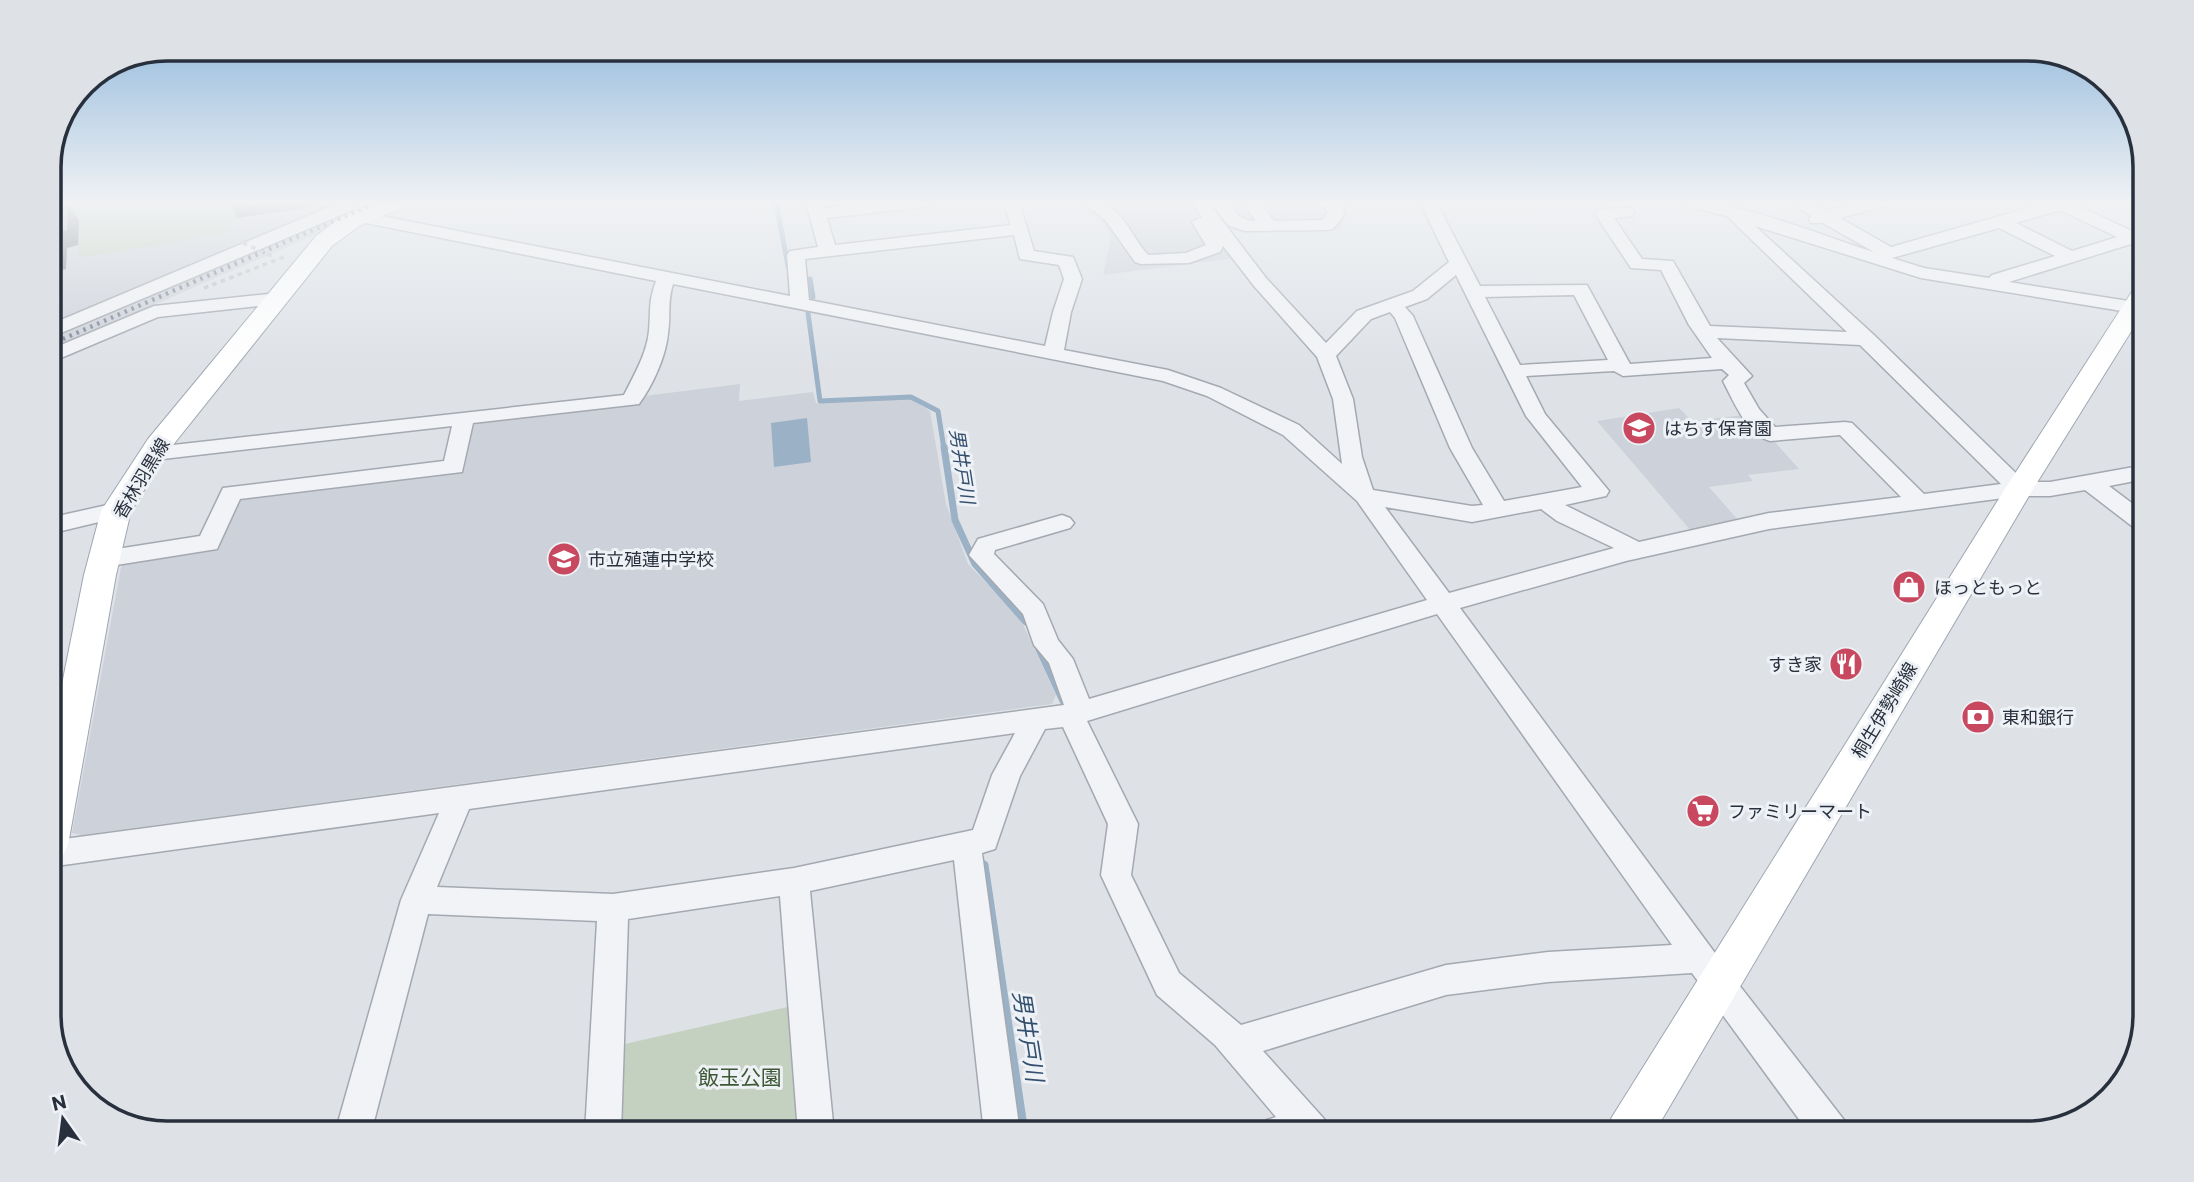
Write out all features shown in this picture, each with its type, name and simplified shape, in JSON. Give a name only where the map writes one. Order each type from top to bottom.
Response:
[{"type":"main road","name":"香林羽黒線","points":[[61,783],[104,559],[116,511],[154,453],[311,257]]},
{"type":"main road","name":"桐生伊勢崎線","points":[[1634,1121],[1709,970],[2133,316]]},
{"type":"street","points":[[61,327],[238,257]]},
{"type":"street","points":[[574,257],[1168,376],[1214,392],[1291,430],[1365,496],[1821,1121]]},
{"type":"street","points":[[796,257],[800,302]]},
{"type":"street","points":[[1041,257],[1068,261],[1073,279],[1062,312],[1054,352]]},
{"type":"street","points":[[1140,257],[1162,262],[1193,257]]},
{"type":"street","points":[[1241,257],[1326,355],[1343,399],[1350,457],[1365,496]]},
{"type":"street","points":[[1365,496],[1472,514],[1598,491],[1535,416],[1456,257]]},
{"type":"street","points":[[1632,257],[1637,264],[1667,265],[1704,332],[1725,363],[1742,376],[1733,381],[1750,412],[1770,434],[1845,428],[1919,502]]},
{"type":"street","points":[[1778,257],[2019,489]]},
{"type":"street","points":[[1886,257],[1921,273],[2133,307]]},
{"type":"street","points":[[1998,285],[1998,279],[2070,257]]},
{"type":"street","points":[[1326,355],[1364,315],[1420,295],[1459,263]]},
{"type":"street","points":[[154,453],[632,400],[653,356],[659,332],[658,301],[667,276]]},
{"type":"street","points":[[1473,292],[1580,289],[1623,370],[1725,363]]},
{"type":"street","points":[[61,352],[144,315],[278,299]]},
{"type":"street","points":[[1393,305],[1404,316],[1461,448],[1498,510]]},
{"type":"street","points":[[1704,332],[1867,340]]},
{"type":"street","points":[[1513,371],[1621,365]]},
{"type":"street","points":[[104,559],[209,543],[231,493],[454,467],[464,418]]},
{"type":"street","points":[[61,853],[1076,713],[1444,603],[1635,551],[1769,521],[2019,489],[2050,489],[2133,474]]},
{"type":"street","points":[[2091,483],[2133,516]]},
{"type":"street","points":[[1545,501],[1565,516],[1628,545],[1635,551]]},
{"type":"street","points":[[61,523],[116,511]]},
{"type":"street","points":[[1062,523],[986,545],[981,555],[1034,610],[1046,645],[1060,659],[1076,713],[1123,824],[1116,875],[1168,984],[1235,1043],[1293,1121]]},
{"type":"street","points":[[416,900],[613,908],[794,881],[985,840],[1006,775],[1037,719]]},
{"type":"street","points":[[356,1121],[416,900],[460,797]]},
{"type":"street","points":[[966,845],[974,889],[1001,1121]]},
{"type":"street","points":[[794,881],[815,1121]]},
{"type":"street","points":[[604,1121],[613,908]]},
{"type":"street","points":[[1235,1043],[1446,980],[1548,967],[1709,970]]},
{"type":"path","points":[[198,291],[286,257]]},
{"type":"shaded area","points":[[61,257],[214,257],[61,323]]},
{"type":"shaded area","points":[[233,257],[264,257],[61,345],[61,331]]},
{"type":"shaded area","points":[[1107,257],[1235,258],[1103,275]]},
{"type":"shaded area","points":[[740,384],[739,401],[813,392],[816,403],[910,398],[930,411],[946,504],[968,564],[1019,616],[1056,695],[1052,704],[82,835],[72,833],[121,567],[128,561],[216,547],[235,502],[244,498],[464,470],[473,426],[480,422],[639,403],[644,396]]},
{"type":"shaded area","points":[[1679,408],[1692,421],[1744,415],[1767,441],[1774,441],[1799,469],[1748,475],[1753,481],[1709,487],[1739,521],[1691,531],[1597,421]]},
{"type":"green space","name":"飯玉公園","points":[[792,1006],[801,1121],[613,1121],[616,1046]]},
{"type":"water","points":[[807,418],[811,462],[774,467],[771,423]]},
{"type":"waterway","name":"男井戸川","points":[[786,257],[788,266]]},
{"type":"waterway","name":"男井戸川","points":[[810,279],[813,297]]},
{"type":"waterway","name":"男井戸川","points":[[808,313],[820,401],[911,397],[938,411],[944,449]]},
{"type":"waterway","name":"男井戸川","points":[[944,447],[955,520],[975,564],[1026,622]]},
{"type":"waterway","name":"男井戸川","points":[[1037,645],[1064,703]]},
{"type":"waterway","name":"男井戸川","points":[[984,865],[1022,1121]]},
{"type":"railway","points":[[61,340],[250,257]]},
{"type":"place","name":"はちす保育園","points":[[1639,428]]},
{"type":"place","name":"市立殖蓮中学校","points":[[564,559]]},
{"type":"place","name":"ほっともっと","points":[[1909,587]]},
{"type":"place","name":"すき家","points":[[1846,664]]},
{"type":"place","name":"東和銀行","points":[[1978,717]]},
{"type":"place","name":"ファミリーマート","points":[[1703,811]]}]
